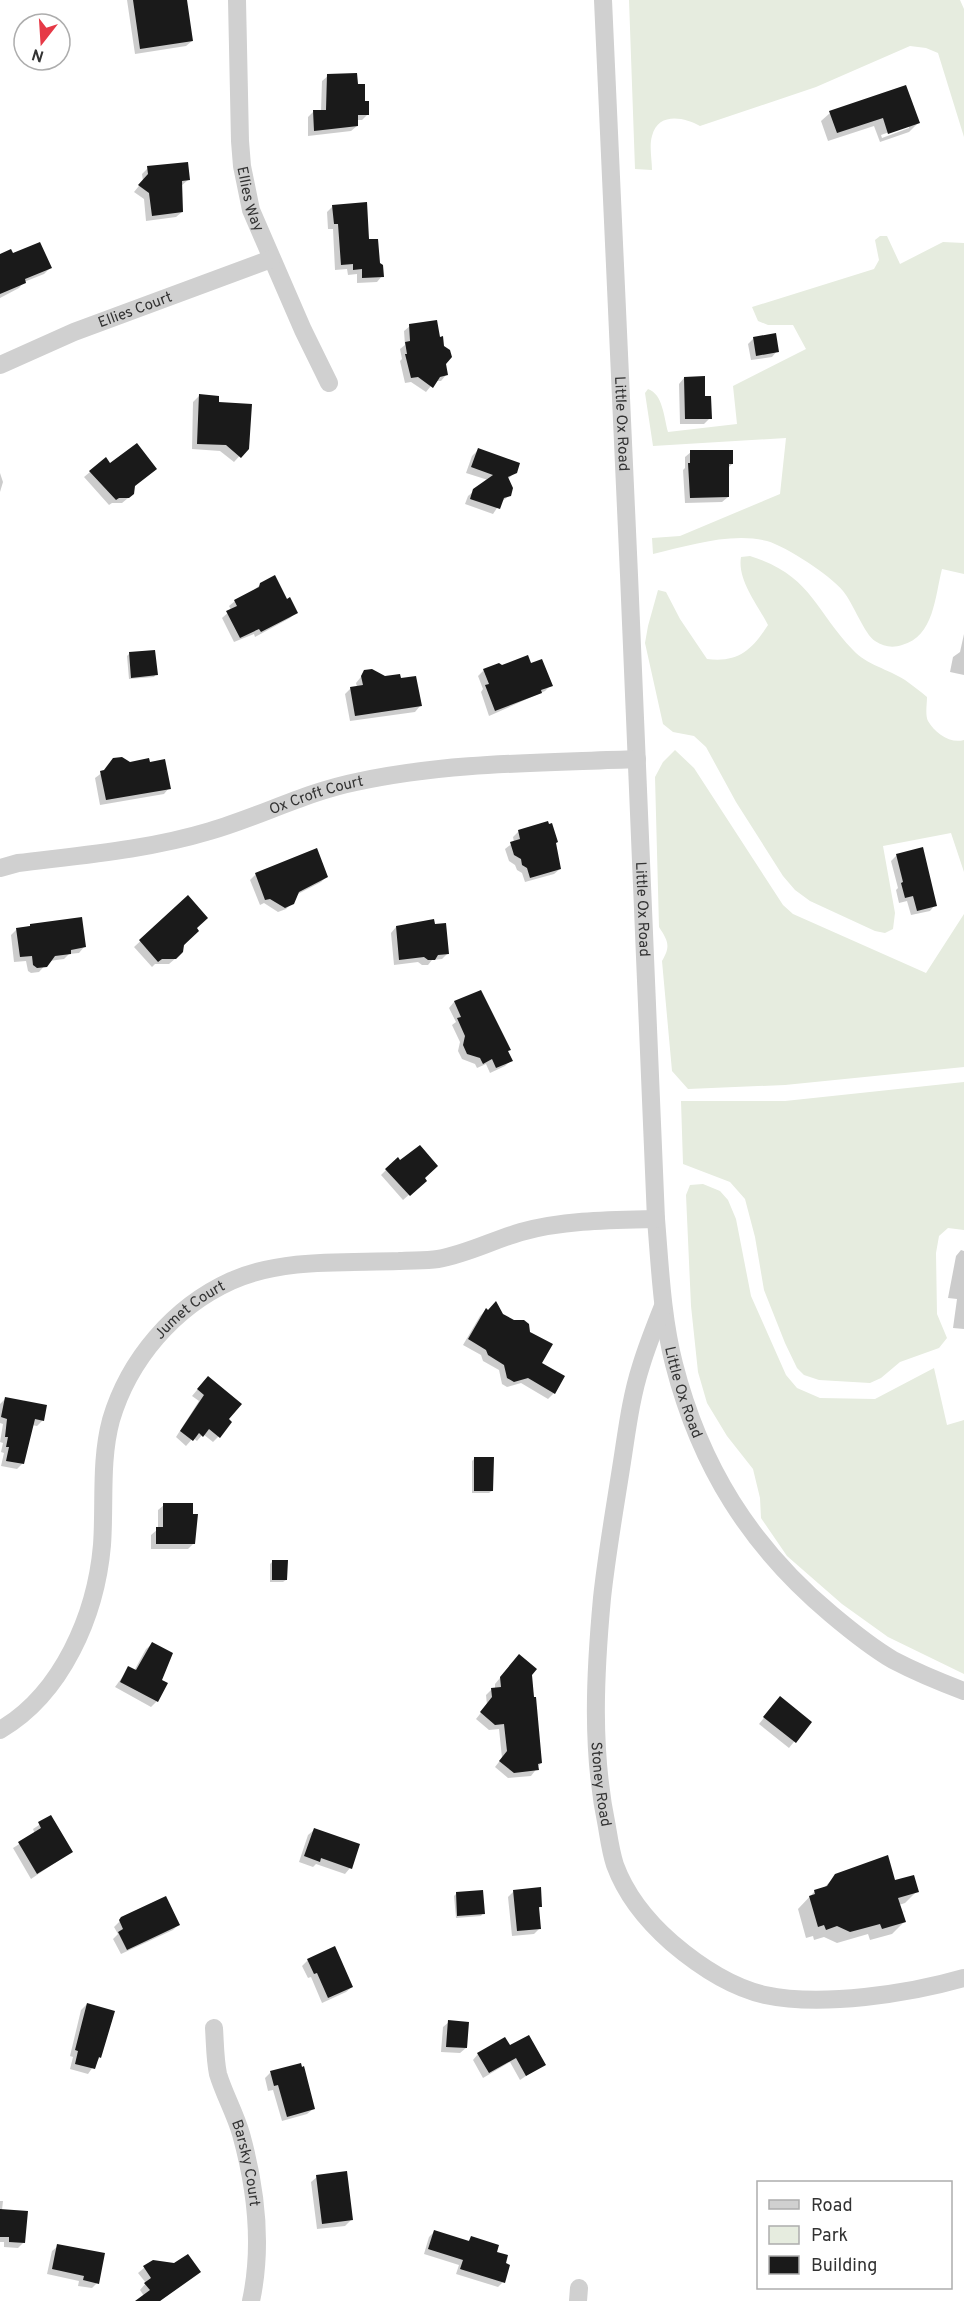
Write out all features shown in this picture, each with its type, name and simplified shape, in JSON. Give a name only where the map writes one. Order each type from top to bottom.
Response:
[{"type":"street","name":"Ellies Way","points":[[237,0],[242,166],[251,210],[328,383]]},
{"type":"street","name":"Little Ox Road","points":[[603,0],[656,1219],[663,1304],[673,1362],[706,1456],[723,1490],[747,1527],[772,1558],[801,1589],[844,1625],[892,1659],[964,1691]]},
{"type":"street","name":"Ellies Court","points":[[0,365],[74,332],[271,259]]},
{"type":"street","name":"Ox Croft Court","points":[[0,868],[18,863],[138,849],[175,841],[214,830],[323,791],[354,782],[413,771],[452,767],[637,759]]},
{"type":"street","name":"Jumet Court","points":[[0,1730],[38,1700],[63,1666],[83,1627],[93,1601],[102,1546],[104,1463],[112,1419],[131,1373],[143,1354],[171,1321],[191,1305],[231,1281],[279,1267],[437,1259],[477,1248],[519,1232],[550,1225],[656,1219]]},
{"type":"street","name":"Stoney Road","points":[[663,1304],[640,1368],[628,1424],[606,1559],[596,1660],[595,1711],[601,1798],[615,1864],[631,1898],[660,1932],[707,1970],[734,1984],[764,1995],[821,1999],[877,1994],[964,1978]]},
{"type":"street","name":"Barsky Court","points":[[214,2028],[218,2073],[240,2131],[250,2168],[256,2210],[258,2243],[255,2283],[251,2301]]},
{"type":"green space","points":[[629,0],[960,0],[964,9],[964,137],[938,53],[926,48],[910,46],[816,87],[700,126],[687,120],[666,120],[655,128],[652,136],[652,170],[635,169]]},
{"type":"green space","points":[[880,236],[887,236],[900,264],[943,242],[964,243],[964,574],[942,569],[935,603],[927,625],[913,641],[892,647],[882,645],[871,638],[847,596],[828,577],[808,562],[775,544],[753,539],[724,539],[653,554],[652,538],[680,536],[780,494],[786,438],[653,446],[645,393],[648,389],[660,401],[668,432],[737,424],[733,386],[806,349],[793,325],[768,325],[758,321],[752,307],[874,269],[879,260],[875,240]]},
{"type":"green space","points":[[750,556],[770,564],[799,583],[853,650],[871,663],[905,680],[927,697],[927,719],[939,733],[948,739],[964,740],[964,872],[951,833],[883,846],[895,913],[893,929],[885,933],[875,931],[810,901],[795,890],[783,876],[736,802],[706,747],[694,736],[673,732],[663,724],[645,643],[658,590],[666,592],[680,619],[707,659],[736,657],[750,648],[768,625],[742,575],[741,557]]},
{"type":"green space","points":[[675,750],[694,768],[783,905],[793,914],[926,973],[964,914],[964,1067],[785,1085],[688,1089],[672,1071],[662,961],[667,951],[667,944],[659,927],[655,777],[663,762]]},
{"type":"green space","points":[[964,1082],[964,1230],[948,1228],[939,1236],[936,1253],[937,1314],[947,1338],[939,1348],[900,1362],[881,1378],[870,1383],[819,1380],[804,1375],[797,1368],[785,1343],[764,1290],[755,1237],[745,1199],[730,1182],[683,1164],[681,1101],[785,1101]]},
{"type":"green space","points":[[703,1184],[720,1191],[728,1200],[736,1219],[751,1296],[786,1375],[797,1388],[820,1398],[875,1399],[934,1368],[947,1425],[964,1420],[964,1674],[888,1637],[842,1604],[787,1556],[761,1518],[760,1498],[753,1469],[727,1436],[707,1403],[698,1372],[691,1306],[686,1195],[690,1185]]},
{"type":"building","points":[[133,0],[187,0],[193,41],[140,49]]},
{"type":"building","points":[[357,73],[358,84],[365,84],[365,101],[369,101],[369,115],[358,115],[358,126],[314,131],[313,110],[326,110],[327,74]]},
{"type":"building","points":[[906,85],[920,123],[888,134],[883,118],[837,133],[829,111]]},
{"type":"building","points":[[188,162],[190,180],[182,181],[183,212],[152,216],[149,193],[138,185],[148,174],[147,166]]},
{"type":"building","points":[[367,202],[369,239],[378,239],[384,277],[362,278],[362,269],[353,270],[353,264],[341,265],[338,224],[334,224],[332,205]]},
{"type":"building","points":[[40,242],[52,268],[25,279],[26,283],[0,294],[0,254],[11,249],[13,253]]},
{"type":"building","points":[[437,320],[440,337],[443,336],[444,346],[450,350],[452,357],[446,364],[448,375],[440,377],[433,388],[418,377],[411,378],[405,354],[407,354],[405,342],[410,341],[409,324]]},
{"type":"building","points":[[776,333],[779,352],[756,356],[753,337]]},
{"type":"building","points":[[705,376],[705,396],[711,396],[712,419],[685,419],[684,377]]},
{"type":"building","points":[[199,394],[219,396],[219,402],[252,404],[249,449],[241,458],[226,445],[197,444]]},
{"type":"building","points":[[137,443],[157,469],[135,486],[134,494],[129,498],[116,500],[89,471],[106,457],[110,463]]},
{"type":"building","points":[[478,448],[520,463],[517,473],[508,477],[513,488],[511,496],[504,498],[500,509],[470,499],[473,489],[493,475],[471,467]]},
{"type":"building","points":[[690,450],[733,450],[733,464],[729,464],[729,497],[690,498],[688,463],[690,463]]},
{"type":"building","points":[[275,575],[287,599],[290,597],[298,613],[261,632],[259,629],[240,638],[226,611],[237,606],[234,600],[259,587],[260,583]]},
{"type":"building","points":[[155,650],[158,675],[131,678],[129,652]]},
{"type":"building","points":[[528,655],[531,663],[542,659],[553,686],[541,690],[542,693],[495,711],[485,685],[489,684],[483,669],[499,663],[502,665]]},
{"type":"building","points":[[372,669],[385,676],[400,674],[401,678],[416,676],[422,706],[355,716],[350,687],[363,685],[361,676],[364,670]]},
{"type":"building","points":[[122,757],[130,762],[149,758],[150,762],[165,759],[171,789],[106,800],[100,771],[104,770],[113,758]]},
{"type":"building","points":[[548,821],[549,824],[552,823],[558,842],[556,843],[561,869],[530,878],[521,859],[514,855],[510,842],[520,839],[518,830]]},
{"type":"building","points":[[923,847],[937,906],[917,911],[913,896],[905,898],[896,854]]},
{"type":"building","points":[[317,848],[328,877],[299,892],[294,904],[285,908],[270,899],[265,900],[255,873]]},
{"type":"building","points":[[188,895],[208,918],[197,928],[199,931],[184,945],[183,952],[176,959],[162,959],[158,962],[139,940]]},
{"type":"building","points":[[82,917],[86,947],[71,950],[71,954],[55,956],[47,967],[37,968],[33,965],[32,956],[20,957],[16,928]]},
{"type":"building","points":[[434,919],[435,924],[446,923],[449,954],[438,955],[435,960],[428,960],[424,957],[399,960],[396,926]]},
{"type":"building","points":[[481,990],[511,1050],[508,1051],[513,1061],[496,1068],[492,1059],[483,1064],[480,1058],[467,1054],[463,1045],[465,1036],[457,1018],[461,1017],[454,1001]]},
{"type":"building","points":[[420,1145],[438,1166],[425,1178],[427,1181],[410,1196],[385,1169],[398,1157],[400,1160]]},
{"type":"building","points":[[496,1301],[503,1314],[514,1320],[524,1320],[529,1324],[530,1332],[553,1344],[542,1363],[565,1376],[555,1394],[528,1378],[514,1382],[507,1378],[504,1365],[468,1339],[486,1308],[488,1310]]},
{"type":"building","points":[[208,1376],[242,1404],[229,1419],[232,1422],[220,1438],[209,1429],[203,1437],[199,1433],[193,1441],[180,1431],[204,1395],[197,1389]]},
{"type":"building","points":[[5,1397],[47,1405],[44,1421],[35,1419],[24,1464],[6,1461],[9,1447],[6,1447],[8,1437],[5,1437],[7,1419],[1,1417]]},
{"type":"building","points":[[474,1457],[494,1457],[493,1491],[474,1491]]},
{"type":"building","points":[[163,1503],[193,1503],[193,1514],[198,1514],[195,1544],[156,1544],[156,1527],[163,1527]]},
{"type":"building","points":[[272,1560],[288,1560],[287,1580],[272,1580]]},
{"type":"building","points":[[152,1642],[173,1653],[162,1680],[168,1683],[158,1702],[120,1682],[128,1666],[136,1670]]},
{"type":"building","points":[[519,1654],[537,1669],[532,1675],[542,1763],[538,1764],[539,1770],[514,1773],[499,1761],[507,1751],[504,1724],[495,1725],[480,1712],[492,1697],[491,1688],[501,1687],[500,1677]]},
{"type":"building","points":[[780,1696],[812,1722],[796,1743],[763,1717]]},
{"type":"building","points":[[51,1815],[73,1852],[37,1874],[18,1842],[41,1828],[38,1822]]},
{"type":"building","points":[[314,1828],[360,1844],[352,1869],[321,1858],[320,1862],[304,1856]]},
{"type":"building","points":[[888,1855],[895,1880],[914,1875],[919,1892],[898,1898],[906,1922],[882,1929],[880,1924],[850,1932],[837,1926],[826,1930],[824,1925],[818,1927],[809,1896],[815,1894],[814,1890],[827,1886],[835,1874]]},
{"type":"building","points":[[541,1887],[542,1907],[539,1907],[541,1929],[517,1931],[513,1890]]},
{"type":"building","points":[[483,1890],[485,1914],[457,1916],[456,1892]]},
{"type":"building","points":[[166,1896],[180,1925],[127,1950],[118,1932],[123,1929],[119,1920],[121,1917]]},
{"type":"building","points":[[335,1946],[353,1987],[328,1998],[317,1973],[314,1974],[307,1959]]},
{"type":"building","points":[[87,2003],[115,2011],[101,2058],[99,2057],[95,2069],[75,2064],[78,2051],[75,2050]]},
{"type":"building","points":[[448,2020],[469,2022],[467,2048],[446,2047]]},
{"type":"building","points":[[529,2035],[546,2065],[526,2076],[516,2058],[489,2073],[477,2053],[505,2037],[510,2045]]},
{"type":"building","points":[[301,2063],[302,2067],[304,2066],[315,2109],[287,2117],[278,2085],[274,2086],[270,2071]]},
{"type":"building","points":[[347,2171],[353,2220],[322,2224],[316,2175]]},
{"type":"building","points":[[0,2209],[28,2211],[25,2243],[9,2242],[9,2237],[0,2237]]},
{"type":"building","points":[[434,2230],[469,2241],[471,2236],[499,2245],[497,2252],[508,2255],[506,2263],[510,2265],[505,2283],[460,2269],[463,2260],[428,2249]]},
{"type":"building","points":[[57,2244],[105,2253],[99,2284],[83,2280],[84,2276],[52,2269]]},
{"type":"building","points":[[188,2254],[201,2272],[160,2301],[135,2301],[150,2290],[144,2283],[151,2278],[143,2266],[153,2260],[174,2263]]}]
